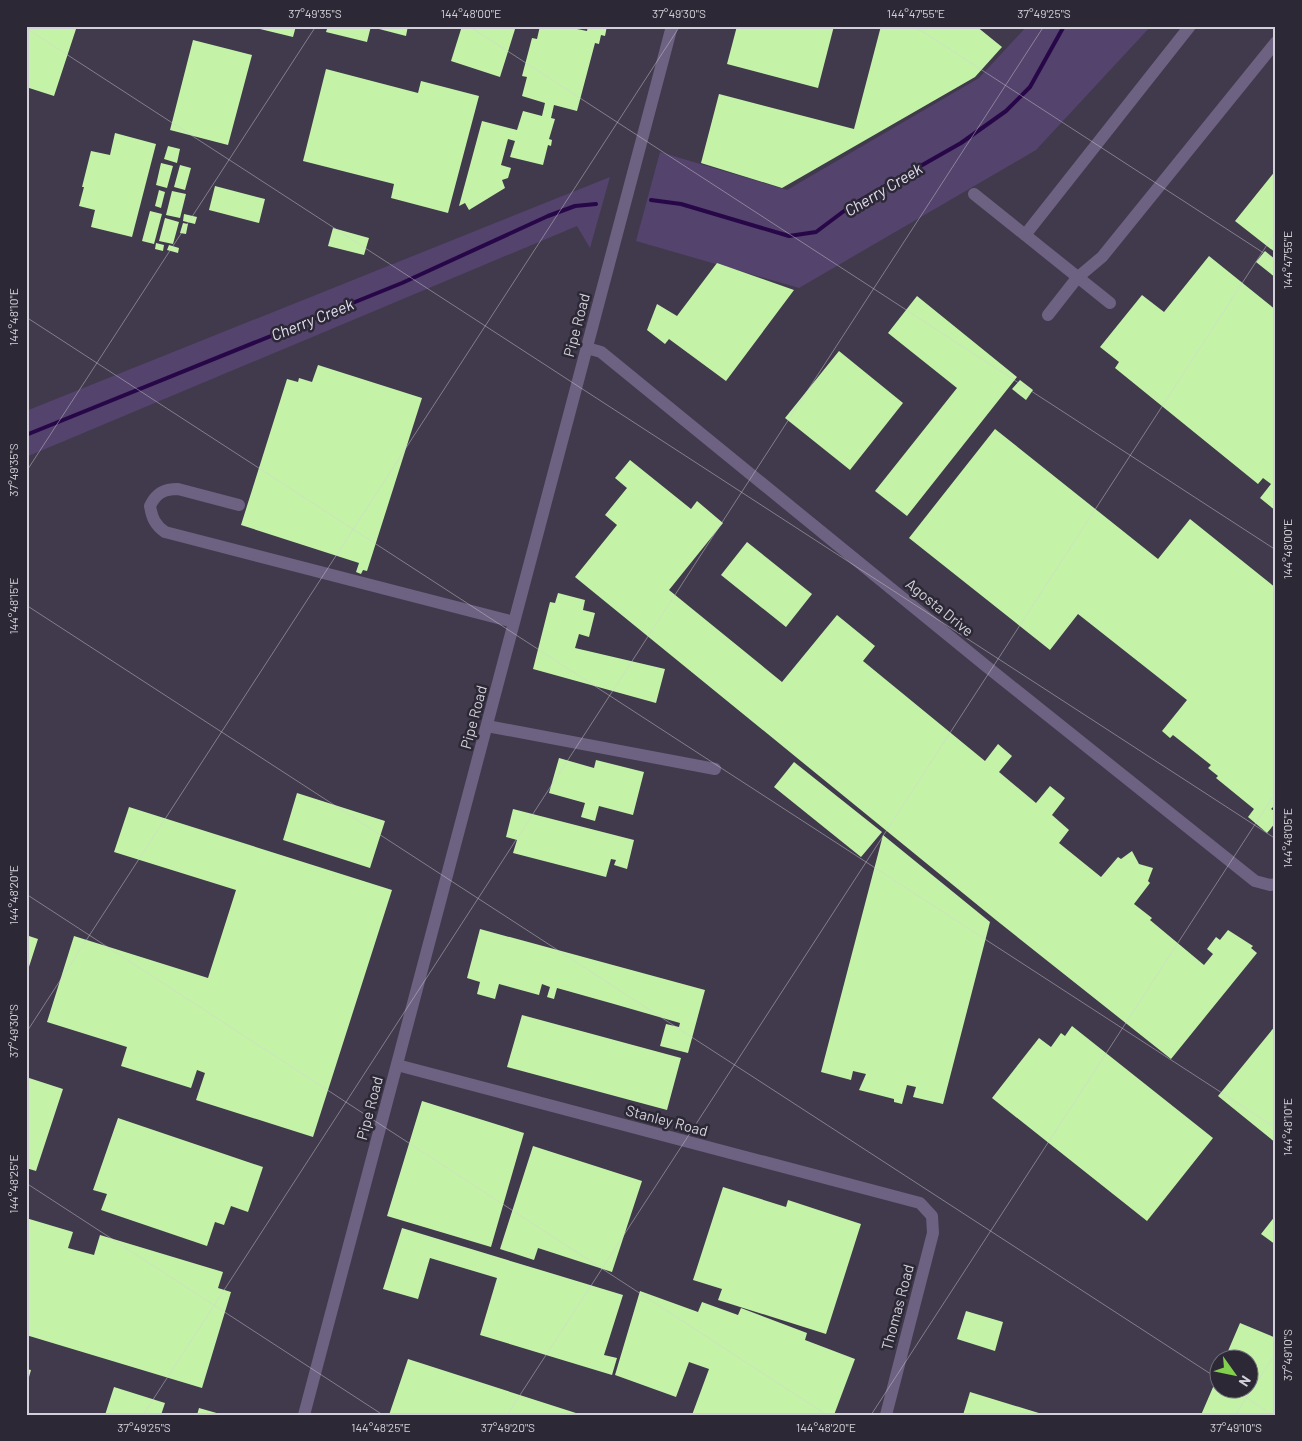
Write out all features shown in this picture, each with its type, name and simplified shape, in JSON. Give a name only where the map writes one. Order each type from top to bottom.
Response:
[{"type":"street","name":"Pipe Road","points":[[304,1415],[672,26]]},
{"type":"street","points":[[1025,235],[1190,26]]},
{"type":"street","points":[[1048,315],[1077,278],[1102,257],[1276,42]]},
{"type":"street","points":[[974,194],[1110,303]]},
{"type":"street","name":"Agosta Drive","points":[[587,348],[601,352],[978,660],[1255,881],[1270,885],[1276,884]]},
{"type":"street","points":[[239,505],[170,489],[161,491],[150,506],[152,518],[165,532],[514,622]]},
{"type":"street","points":[[487,726],[715,769]]},
{"type":"street","name":"Stanley Road","points":[[397,1065],[920,1204],[927,1209]]},
{"type":"street","name":"Thomas Road","points":[[886,1415],[933,1233],[934,1225],[927,1209]]},
{"type":"shaded area","points":[[26,26],[1276,26],[1276,1415],[26,1415]]},
{"type":"shaded area","points":[[1027,26],[1151,26],[1036,150],[799,288],[636,241],[660,152],[787,190],[979,78]]},
{"type":"shaded area","points":[[610,177],[590,248],[577,226],[26,457],[26,411]]},
{"type":"building","points":[[26,26],[77,26],[54,96],[26,87]]},
{"type":"building","points":[[261,26],[296,26],[293,37],[260,29]]},
{"type":"building","points":[[328,26],[371,26],[367,42],[326,32]]},
{"type":"building","points":[[379,26],[408,26],[406,36],[379,29]]},
{"type":"building","points":[[462,26],[516,26],[500,77],[451,61]]},
{"type":"building","points":[[540,26],[578,26],[577,29],[587,31],[588,26],[607,26],[605,36],[601,35],[599,44],[595,43],[577,111],[554,105],[551,118],[555,119],[549,139],[552,140],[551,146],[548,145],[543,165],[510,157],[515,141],[508,139],[501,165],[511,168],[508,178],[502,180],[505,188],[469,210],[465,203],[459,206],[482,121],[517,130],[523,111],[542,116],[545,103],[522,96],[527,77],[522,76],[532,38],[537,39]]},
{"type":"building","points":[[737,26],[834,26],[818,88],[727,64]]},
{"type":"building","points":[[881,26],[976,26],[1002,47],[975,77],[782,188],[701,163],[719,94],[854,129]]},
{"type":"building","points":[[193,40],[252,55],[228,145],[170,130]]},
{"type":"building","points":[[326,69],[418,93],[421,81],[479,96],[448,213],[391,198],[394,184],[303,161]]},
{"type":"building","points":[[115,133],[156,144],[132,237],[91,227],[95,210],[79,206],[91,151],[110,155]]},
{"type":"building","points":[[168,146],[180,149],[177,163],[164,159]]},
{"type":"building","points":[[161,163],[173,166],[167,188],[156,185]]},
{"type":"building","points":[[180,165],[191,168],[185,190],[174,187]]},
{"type":"building","points":[[1276,170],[1276,253],[1235,221]]},
{"type":"building","points":[[215,186],[265,199],[259,223],[209,210]]},
{"type":"building","points":[[159,190],[165,192],[161,208],[155,206]]},
{"type":"building","points":[[172,191],[186,194],[180,218],[166,215]]},
{"type":"building","points":[[150,211],[162,214],[154,244],[142,241]]},
{"type":"building","points":[[184,214],[197,217],[195,224],[183,221]]},
{"type":"building","points":[[165,218],[179,222],[173,244],[159,241]]},
{"type":"building","points":[[183,223],[188,224],[186,234],[180,233]]},
{"type":"building","points":[[333,228],[369,238],[364,255],[328,246]]},
{"type":"building","points":[[156,243],[164,245],[163,251],[155,249]]},
{"type":"building","points":[[169,245],[179,248],[178,253],[167,250]]},
{"type":"building","points":[[1265,251],[1276,260],[1276,278],[1256,262]]},
{"type":"building","points":[[1209,256],[1276,310],[1276,511],[1260,498],[1271,484],[1263,478],[1258,484],[1115,368],[1119,362],[1100,347],[1142,295],[1164,312]]},
{"type":"building","points":[[717,263],[794,290],[726,381],[669,339],[665,344],[647,330],[657,304],[677,316]]},
{"type":"building","points":[[917,296],[1017,377],[907,516],[875,491],[957,388],[888,333]]},
{"type":"building","points":[[839,351],[903,403],[850,470],[785,418]]},
{"type":"building","points":[[318,365],[422,398],[367,571],[363,570],[361,574],[356,572],[359,563],[241,525],[287,379],[298,382],[299,378],[312,382]]},
{"type":"building","points":[[1020,380],[1033,390],[1026,400],[1012,389]]},
{"type":"building","points":[[995,429],[1158,559],[1190,519],[1276,588],[1276,804],[1271,809],[1276,812],[1276,822],[1267,833],[1248,817],[1254,809],[1216,778],[1218,776],[1208,768],[1211,765],[1173,735],[1170,738],[1162,731],[1187,700],[1078,614],[1050,650],[909,538]]},
{"type":"building","points":[[630,460],[691,509],[697,501],[723,523],[669,590],[782,682],[837,615],[875,646],[863,661],[985,761],[998,744],[1012,756],[999,772],[1036,803],[1050,786],[1065,798],[1052,815],[1069,830],[1059,843],[1101,877],[1118,857],[1121,859],[1132,851],[1139,864],[1153,868],[1148,881],[1150,883],[1134,904],[1152,918],[1150,920],[1204,965],[1213,954],[1207,949],[1216,937],[1220,940],[1228,930],[1253,946],[1251,948],[1257,953],[1171,1059],[996,920],[575,577],[617,525],[605,515],[627,488],[615,478]]},
{"type":"building","points":[[747,542],[812,594],[786,627],[721,575]]},
{"type":"building","points":[[558,593],[585,600],[583,610],[595,613],[589,637],[579,634],[575,648],[665,669],[656,703],[533,669],[550,602],[555,603]]},
{"type":"building","points":[[559,758],[594,768],[596,760],[644,772],[633,815],[599,806],[595,821],[581,817],[585,803],[549,793]]},
{"type":"building","points":[[794,762],[882,832],[861,857],[774,787]]},
{"type":"building","points":[[297,793],[385,821],[370,868],[283,840]]},
{"type":"building","points":[[129,807],[392,890],[313,1137],[196,1100],[205,1073],[197,1070],[191,1088],[121,1066],[127,1047],[47,1022],[74,936],[208,978],[236,890],[114,852]]},
{"type":"building","points":[[513,809],[634,840],[627,869],[614,865],[616,860],[611,859],[606,877],[513,853],[517,840],[506,837]]},
{"type":"building","points":[[883,835],[990,922],[943,1104],[913,1097],[916,1087],[907,1085],[902,1104],[894,1102],[894,1099],[859,1090],[866,1074],[853,1071],[851,1080],[821,1072]]},
{"type":"building","points":[[480,929],[705,990],[688,1053],[660,1046],[666,1024],[679,1027],[680,1023],[557,988],[554,999],[547,997],[550,987],[542,984],[539,995],[499,984],[495,999],[477,994],[480,982],[467,978]]},
{"type":"building","points":[[26,935],[38,939],[27,973],[26,973]]},
{"type":"building","points":[[522,1015],[681,1058],[667,1110],[507,1067]]},
{"type":"building","points":[[1276,1025],[1276,1143],[1218,1096]]},
{"type":"building","points":[[1072,1026],[1213,1138],[1147,1221],[992,1098],[1039,1038],[1051,1047],[1061,1033],[1065,1036]]},
{"type":"building","points":[[26,1077],[63,1089],[36,1171],[26,1168]]},
{"type":"building","points":[[422,1101],[524,1133],[491,1247],[387,1216]]},
{"type":"building","points":[[118,1118],[263,1167],[248,1212],[231,1206],[224,1225],[215,1222],[207,1246],[101,1210],[107,1194],[93,1190]]},
{"type":"building","points":[[533,1146],[642,1181],[612,1272],[538,1248],[534,1260],[500,1249]]},
{"type":"building","points":[[723,1187],[786,1207],[788,1200],[861,1224],[826,1334],[718,1300],[722,1289],[693,1280]]},
{"type":"building","points":[[1276,1215],[1276,1245],[1261,1234]]},
{"type":"building","points":[[26,1218],[73,1232],[68,1248],[94,1255],[100,1235],[223,1272],[218,1288],[231,1292],[202,1388],[26,1335]]},
{"type":"building","points":[[402,1228],[623,1295],[604,1355],[617,1358],[612,1375],[480,1335],[497,1278],[430,1258],[418,1299],[383,1289]]},
{"type":"building","points":[[640,1291],[698,1312],[702,1302],[738,1315],[741,1308],[807,1333],[805,1340],[855,1359],[834,1415],[692,1415],[709,1369],[689,1362],[676,1397],[615,1375]]},
{"type":"building","points":[[966,1311],[1003,1322],[995,1351],[957,1339]]},
{"type":"building","points":[[1240,1323],[1276,1338],[1276,1415],[1201,1415],[1210,1394],[1210,1398],[1260,1398],[1260,1348],[1229,1348]]},
{"type":"building","points":[[408,1359],[579,1414],[579,1415],[389,1415]]},
{"type":"building","points":[[26,1369],[31,1370],[27,1384],[26,1384]]},
{"type":"building","points":[[114,1387],[165,1403],[161,1415],[105,1415]]},
{"type":"building","points":[[970,1392],[1042,1414],[1042,1415],[963,1415]]},
{"type":"building","points":[[199,1408],[220,1414],[220,1415],[197,1415]]},
{"type":"waterway","name":"Cherry Creek","points":[[651,200],[681,204],[789,236],[816,232],[852,205],[961,143],[1006,111],[1030,87],[1064,26]]},
{"type":"waterway","name":"Cherry Creek","points":[[26,435],[402,283],[548,216],[575,206],[596,204]]}]
